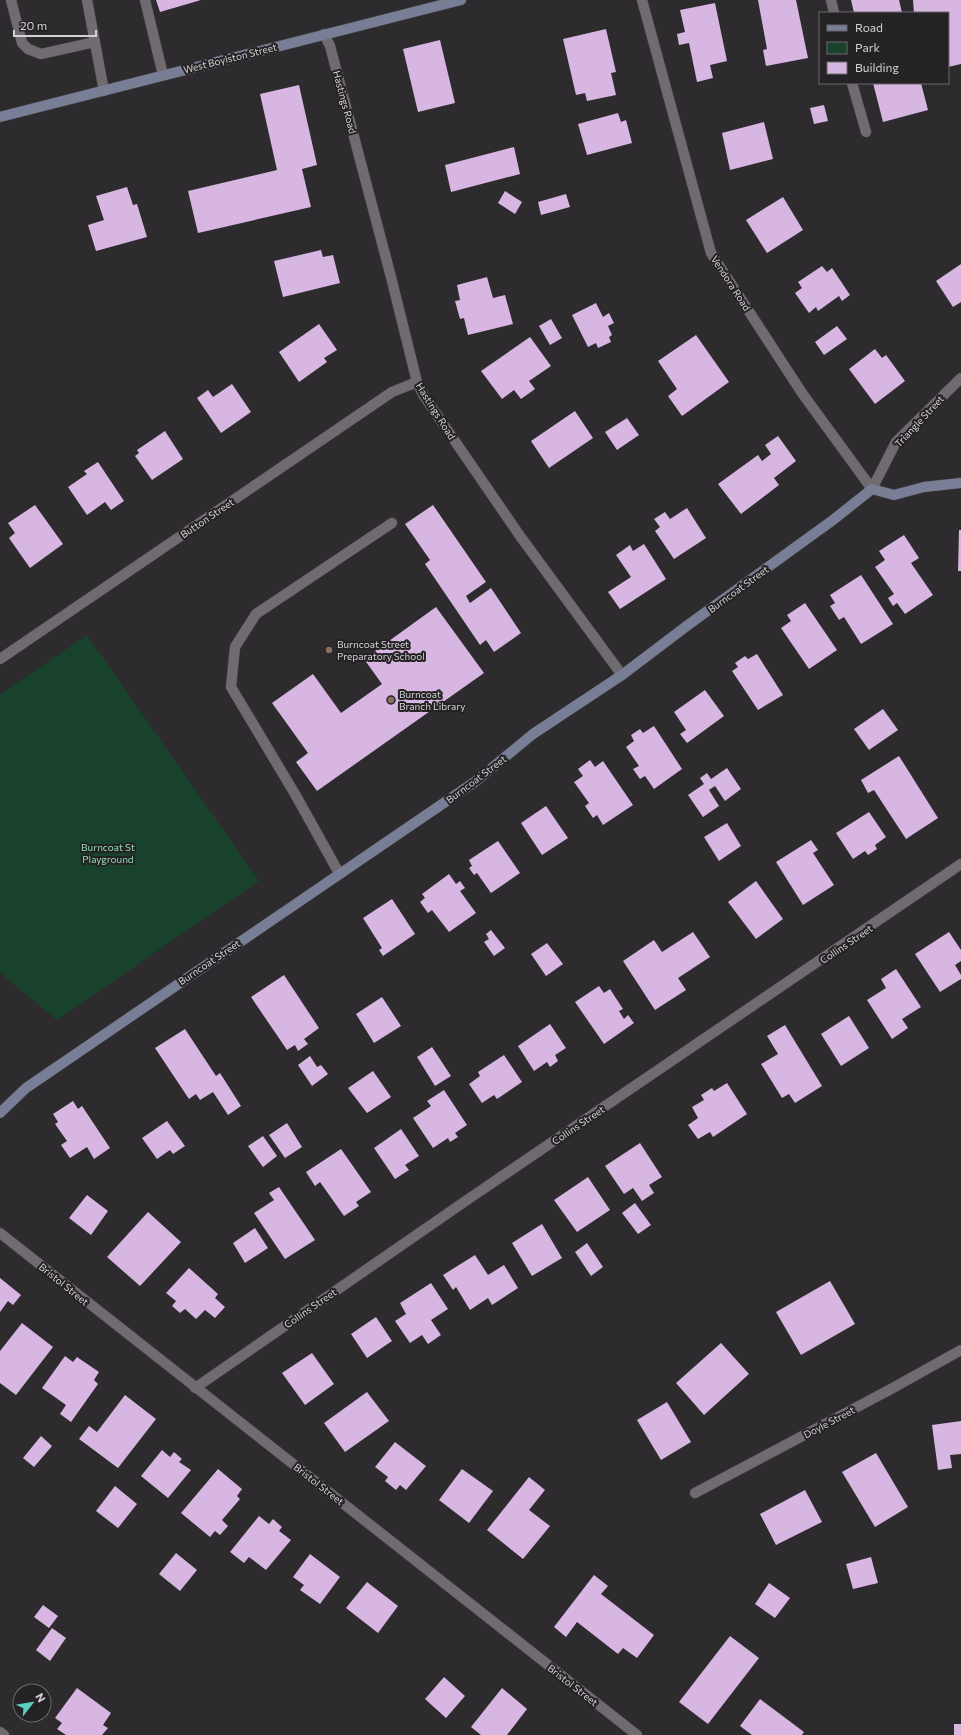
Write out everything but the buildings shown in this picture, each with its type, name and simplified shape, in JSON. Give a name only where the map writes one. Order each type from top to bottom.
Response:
[{"type":"main road","name":"West Boylston Street","points":[[0,117],[461,0]]},
{"type":"main road","points":[[872,489],[894,495],[924,486],[961,483]]},
{"type":"main road","name":"Burncoat Street","points":[[0,1113],[26,1088],[339,873],[476,781],[534,734],[622,674],[833,520],[872,489]]},
{"type":"street","points":[[11,0],[22,43],[28,49],[41,54],[95,42]]},
{"type":"street","points":[[87,0],[104,90]]},
{"type":"street","points":[[146,0],[163,76]]},
{"type":"street","name":"Vendora Road","points":[[642,0],[711,253],[802,393],[872,489]]},
{"type":"street","points":[[831,0],[834,12]]},
{"type":"street","name":"Hastings Road","points":[[324,34],[330,46],[375,214],[417,382],[424,396],[520,536],[622,674]]},
{"type":"street","points":[[852,84],[866,132]]},
{"type":"street","name":"Triangle Street","points":[[872,489],[896,442],[961,378]]},
{"type":"street","name":"Button Street","points":[[0,659],[392,392],[417,382]]},
{"type":"street","points":[[339,873],[295,794],[231,687],[235,647],[256,614],[392,523]]},
{"type":"street","name":"Collins Street","points":[[195,1388],[434,1223],[961,864]]},
{"type":"street","name":"Bristol Street","points":[[0,1233],[195,1388],[317,1482],[468,1604],[638,1735]]},
{"type":"street","name":"Doyle Street","points":[[695,1493],[891,1389],[961,1350]]},
{"type":"street","points":[[0,1732],[4,1735]]},
{"type":"green space","name":"Burncoat St Playground","points":[[87,635],[259,881],[57,1020],[0,973],[0,694]]},
{"type":"place","name":"Burncoat Street Preparatory School","points":[[329,650]]},
{"type":"place","name":"Burncoat Branch Library","points":[[391,700]]}]
